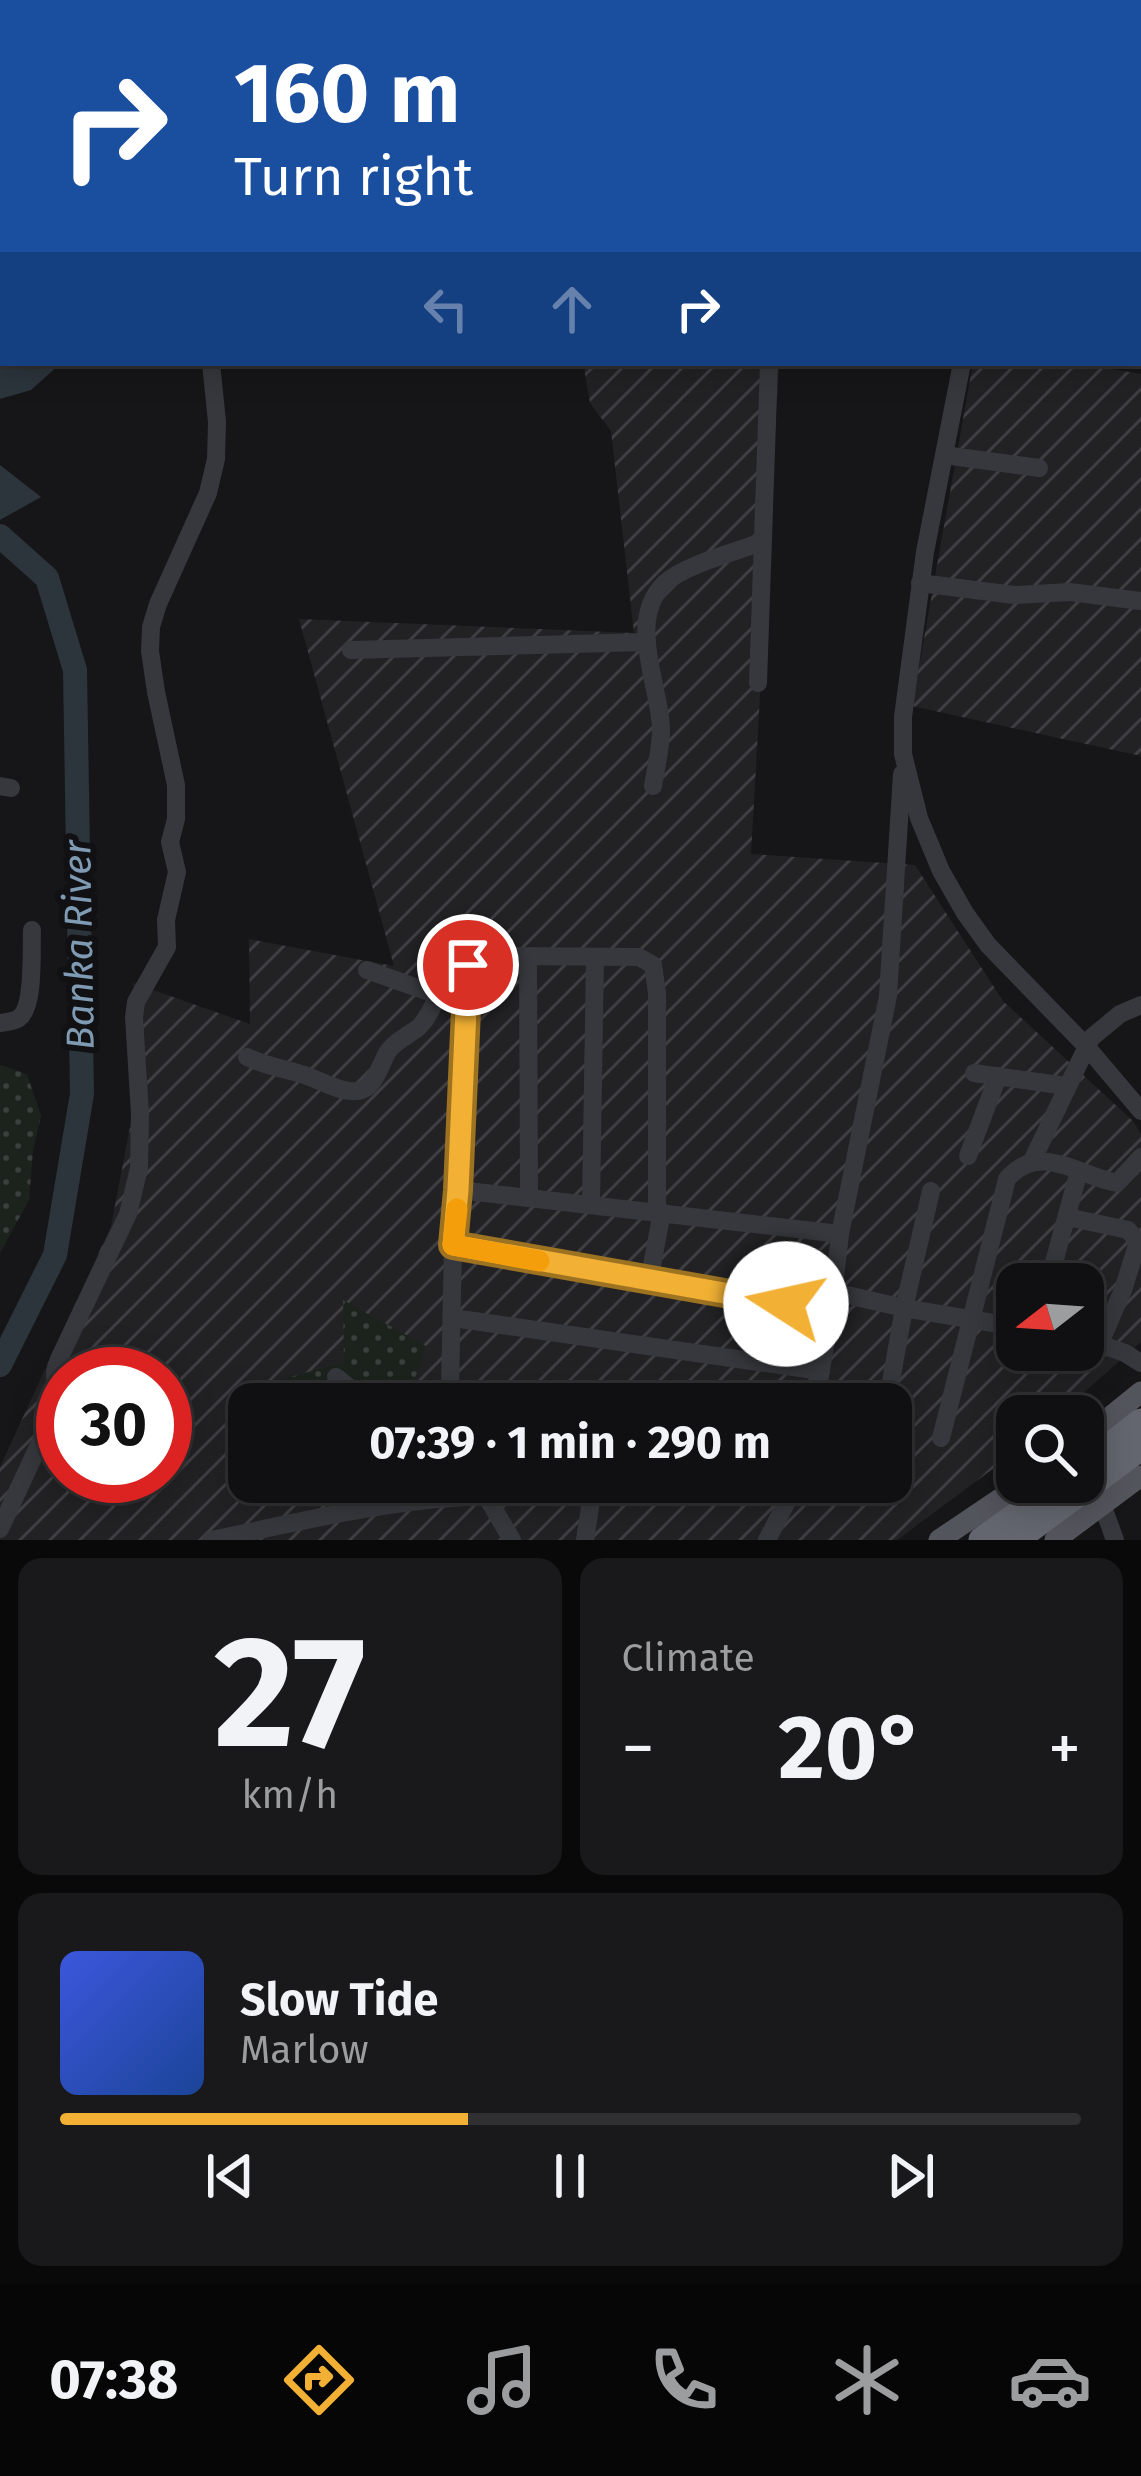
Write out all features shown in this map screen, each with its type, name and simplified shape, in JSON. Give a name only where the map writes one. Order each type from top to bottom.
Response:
[{"type":"highway","points":[[1104,1451],[1141,1422]]},
{"type":"highway","points":[[1015,1540],[1141,1447]]},
{"type":"highway","points":[[982,1540],[1034,1503]]},
{"type":"main road","points":[[1104,1422],[1141,1392]]},
{"type":"main road","points":[[1055,1540],[1136,1486]]},
{"type":"main road","points":[[939,1540],[996,1502]]},
{"type":"street","points":[[0,1529],[58,1406],[55,1372],[128,1214],[139,1168],[134,1017],[136,1002],[167,947],[166,920],[176,872],[170,842],[176,785],[156,692],[151,627],[208,493],[216,459],[211,366]]},
{"type":"street","points":[[758,683],[769,366]]},
{"type":"street","points":[[818,1383],[840,1234],[889,997],[903,717],[920,583],[961,366]]},
{"type":"street","points":[[944,455],[1040,468]]},
{"type":"street","points":[[653,786],[661,734],[646,642],[654,597],[666,582],[686,571],[761,542]]},
{"type":"street","points":[[920,583],[1014,596],[1070,592],[1141,601]]},
{"type":"street","points":[[352,650],[646,642]]},
{"type":"street","points":[[904,754],[919,818],[964,913],[1141,1111]]},
{"type":"street","points":[[0,1023],[17,1020],[25,1012],[32,930]]},
{"type":"street","points":[[528,956],[529,1198]]},
{"type":"street","points":[[591,1204],[595,957]]},
{"type":"street","points":[[453,1383],[453,1245],[465,974],[472,959],[639,957],[653,965],[659,1211],[650,1281]]},
{"type":"street","points":[[367,970],[465,1004]]},
{"type":"street","points":[[247,1057],[341,1089],[363,1090],[389,1050],[428,1015],[438,995]]},
{"type":"street","points":[[1032,1161],[1086,1046],[1105,1024],[1141,1004]]},
{"type":"street","points":[[974,1073],[1066,1086]]},
{"type":"street","points":[[968,1156],[998,1076]]},
{"type":"street","points":[[941,1438],[1007,1179],[1017,1167],[1047,1161],[1117,1183],[1141,1157]]},
{"type":"street","points":[[1054,1263],[1079,1171]]},
{"type":"street","points":[[458,1190],[840,1234]]},
{"type":"street","points":[[891,1383],[931,1191]]},
{"type":"street","points":[[1067,1217],[1128,1229],[1138,1242],[1123,1290],[1104,1321]]},
{"type":"street","points":[[453,1245],[831,1312]]},
{"type":"street","points":[[834,1292],[996,1323]]},
{"type":"street","points":[[453,1318],[820,1370]]},
{"type":"street","points":[[1104,1346],[1141,1363]]},
{"type":"street","points":[[337,1377],[344,1383]]},
{"type":"street","points":[[212,1540],[411,1503]]},
{"type":"street","points":[[490,1503],[512,1540]]},
{"type":"street","points":[[585,1540],[591,1503]]},
{"type":"street","points":[[767,1540],[787,1503]]},
{"type":"street","points":[[1103,1507],[1115,1540]]},
{"type":"shaded area","points":[[0,366],[58,366],[31,390],[0,399]]},
{"type":"shaded area","points":[[584,366],[779,366],[751,854],[915,865],[1003,1001],[1133,1121],[1141,1134],[1141,1342],[1081,1395],[996,1395],[996,1467],[897,1540],[0,1540],[0,1467],[36,1389],[36,1503],[192,1503],[192,1347],[55,1347],[111,1226],[143,1059],[133,983],[250,1024],[249,939],[394,966],[299,619],[634,633],[611,431],[590,403]]},
{"type":"shaded area","points":[[972,366],[1094,366],[1141,374],[1141,756],[912,706]]},
{"type":"shaded area","points":[[0,465],[41,497],[0,520]]},
{"type":"shaded area","points":[[0,1065],[27,1074],[41,1116],[29,1200],[0,1253]]},
{"type":"shaded area","points":[[343,1300],[426,1346],[413,1383],[286,1383],[283,1379],[344,1362]]},
{"type":"waterway","name":"Banka River","points":[[0,536],[47,578],[75,670],[82,1094],[55,1255],[0,1365]]},
{"type":"slow traffic","points":[[457,1209],[453,1245],[539,1261]]},
{"type":"route","points":[[468,965],[453,1245],[786,1304]]}]
